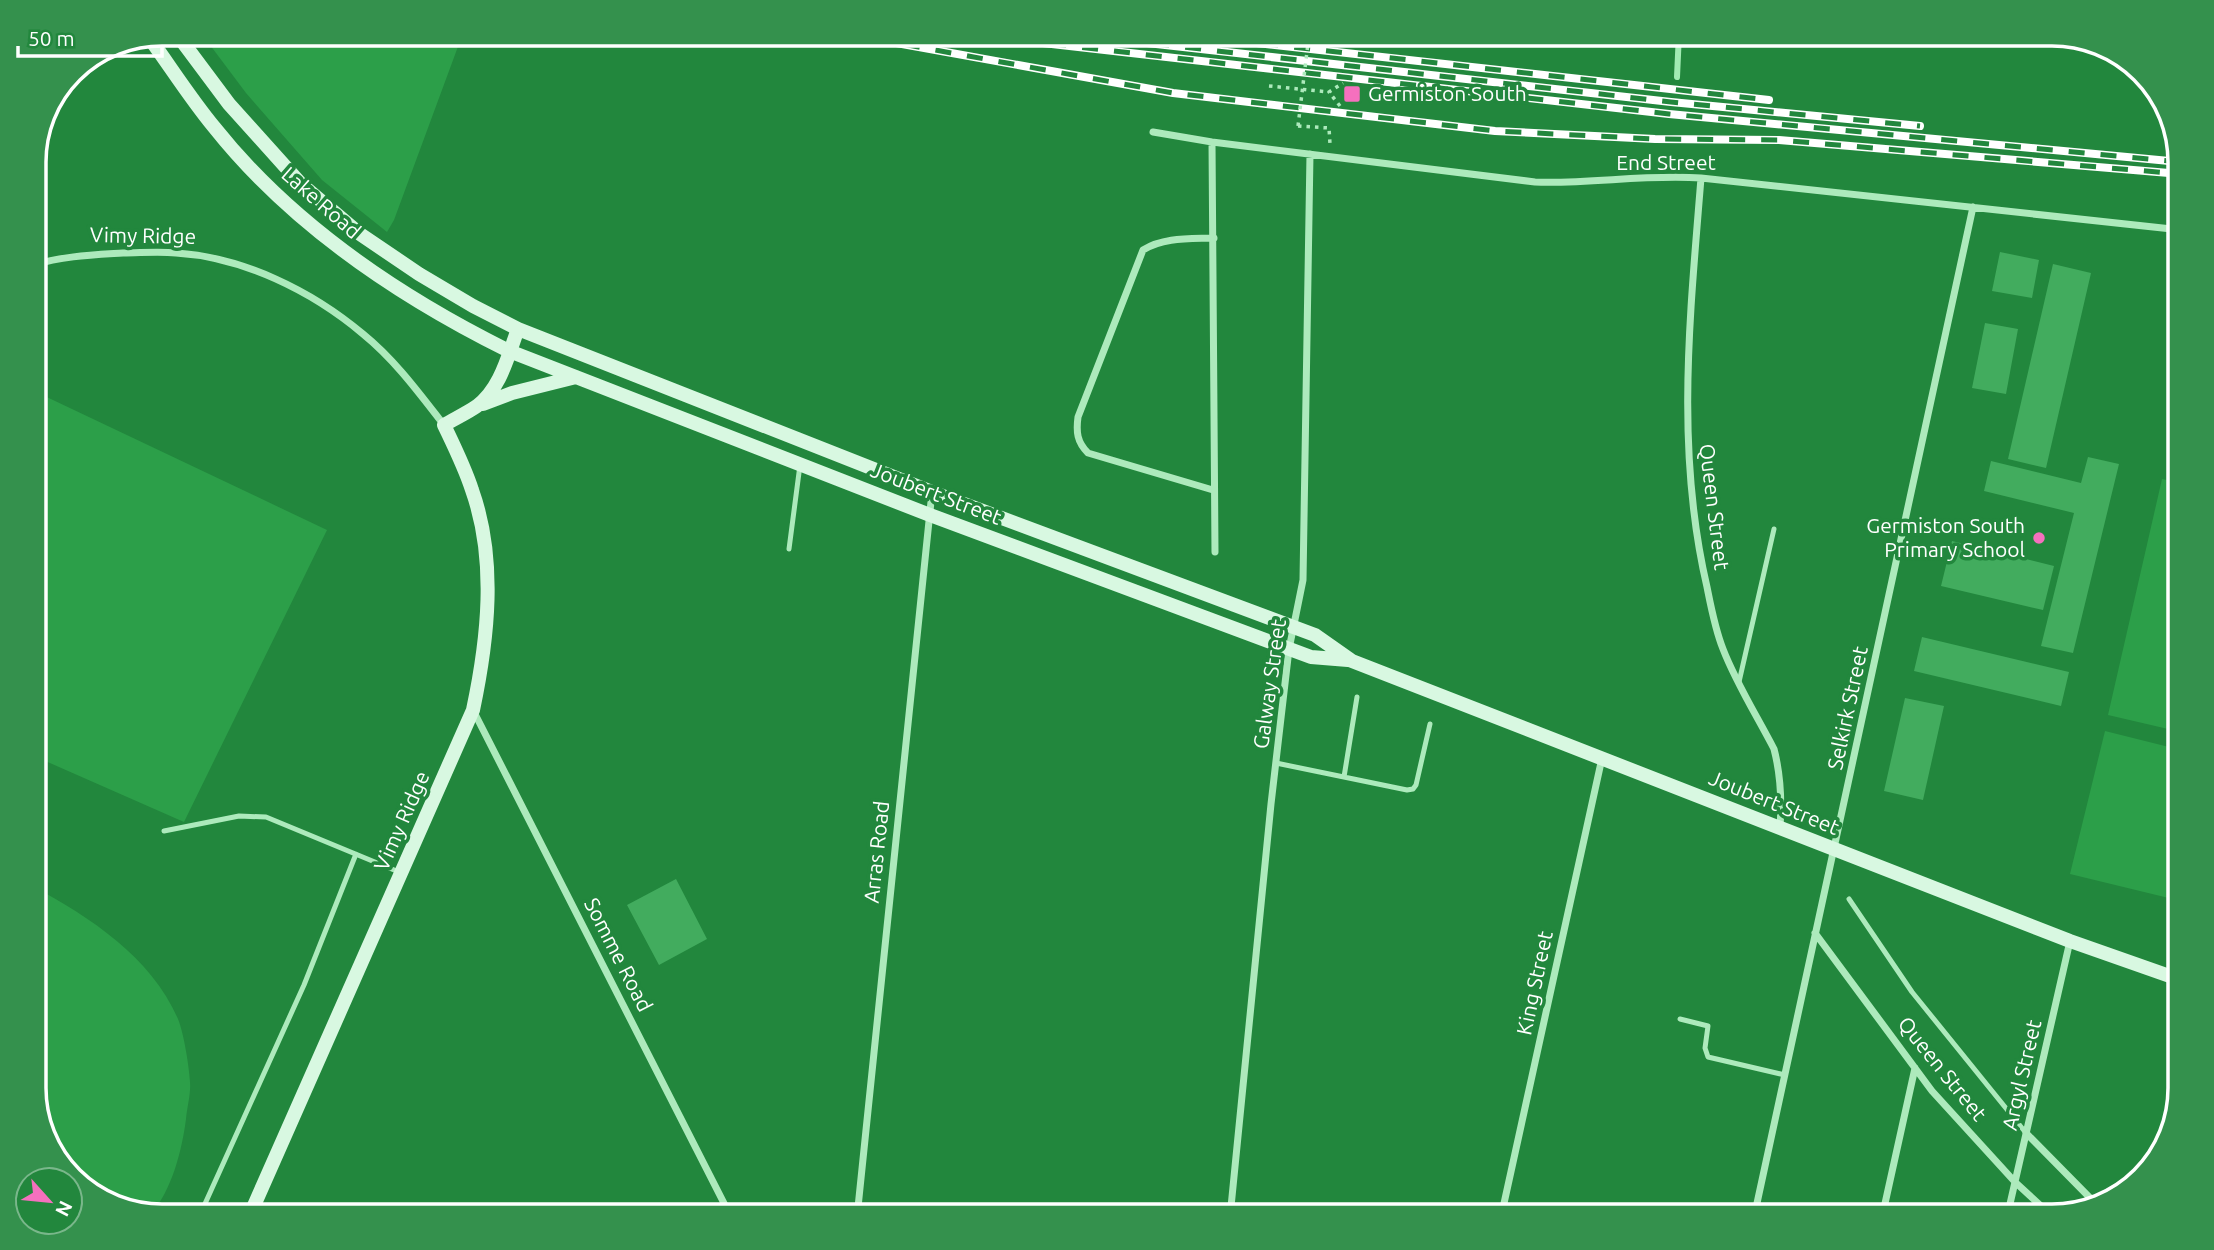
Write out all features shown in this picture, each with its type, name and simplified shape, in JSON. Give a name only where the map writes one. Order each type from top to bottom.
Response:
[{"type":"main road","name":"Lake Road","points":[[156,46],[214,128],[291,208],[382,280],[421,305],[509,351]]},
{"type":"main road","name":"Lake Road","points":[[186,46],[229,104],[269,151],[336,215],[419,274],[518,329]]},
{"type":"main road","points":[[477,407],[499,380],[518,329]]},
{"type":"main road","name":"Joubert Street","points":[[518,329],[932,492],[1315,635],[1352,661],[2070,941],[2168,976]]},
{"type":"main road","name":"Joubert Street","points":[[509,351],[930,515],[1289,649],[1311,657],[1352,661]]},
{"type":"main road","points":[[444,425],[477,407],[512,393],[576,377]]},
{"type":"main road","name":"Vimy Ridge","points":[[255,1204],[473,710],[487,618],[487,567],[473,492],[444,425]]},
{"type":"street","name":"End Street","points":[[1153,132],[1212,142],[1535,182],[1571,183],[1654,176],[1702,177],[2168,229]]},
{"type":"street","points":[[1212,142],[1215,552]]},
{"type":"street","name":"Galway Street","points":[[1231,1204],[1276,762],[1289,649],[1303,580],[1310,154]]},
{"type":"street","name":"Queen Street","points":[[1702,177],[1687,350],[1688,458],[1701,563],[1723,649],[1774,749],[1782,785],[1780,827]]},
{"type":"street","name":"Selkirk Street","points":[[1757,1204],[1973,207]]},
{"type":"street","points":[[1213,490],[1088,453],[1081,447],[1076,434],[1077,417],[1143,250],[1162,242],[1214,238]]},
{"type":"street","name":"Vimy Ridge","points":[[46,262],[67,257],[176,253],[234,263],[298,291],[363,334],[416,388],[444,425]]},
{"type":"street","name":"Arras Road","points":[[858,1204],[932,492]]},
{"type":"street","name":"Somme Road","points":[[473,710],[724,1204]]},
{"type":"street","name":"King Street","points":[[1505,1204],[1602,757]]},
{"type":"street","name":"Queen Street","points":[[1815,933],[1932,1091],[2015,1182],[2039,1204]]},
{"type":"street","name":"Argyl Street","points":[[2010,1204],[2070,941]]},
{"type":"street","points":[[1885,1204],[1915,1068]]},
{"type":"street","points":[[2026,1133],[2091,1198]]},
{"type":"lane","points":[[789,549],[800,465]]},
{"type":"lane","points":[[1739,682],[1774,529]]},
{"type":"lane","points":[[1344,777],[1357,697]]},
{"type":"lane","points":[[1276,762],[1407,790],[1413,789],[1430,724]]},
{"type":"lane","points":[[164,831],[252,815],[266,817],[402,873]]},
{"type":"lane","points":[[205,1204],[304,985],[356,854]]},
{"type":"lane","points":[[1849,899],[1912,992],[2026,1133]]},
{"type":"lane","points":[[1680,1019],[1708,1026],[1705,1048],[1708,1057],[1785,1075]]},
{"type":"path","points":[[1307,46],[1298,127],[1329,128]]},
{"type":"path","points":[[1269,86],[1329,92],[1343,83]]},
{"type":"path","points":[[1329,92],[1340,106]]},
{"type":"green space","points":[[211,46],[458,46],[394,220],[387,232],[322,180],[246,93]]},
{"type":"green space","points":[[46,397],[327,530],[184,822],[46,761]]},
{"type":"green space","points":[[2162,479],[2168,480],[2168,729],[2108,715]]},
{"type":"green space","points":[[2105,731],[2168,747],[2168,898],[2070,874]]},
{"type":"green space","points":[[46,894],[97,926],[136,958],[167,997],[178,1019],[190,1082],[182,1144],[175,1169],[158,1204],[146,1204],[117,1196],[91,1181],[84,1175],[84,1166],[75,1166],[61,1147],[52,1126],[46,1096]]},
{"type":"building","points":[[2000,252],[2039,260],[2032,298],[1992,291]]},
{"type":"building","points":[[2053,264],[2091,273],[2046,468],[2008,459]]},
{"type":"building","points":[[1985,323],[2018,329],[2006,394],[1972,388]]},
{"type":"building","points":[[2088,457],[2119,464],[2073,653],[2041,646],[2074,513],[1984,491],[1991,461],[2081,483]]},
{"type":"building","points":[[1952,541],[2054,566],[2043,610],[1941,586]]},
{"type":"building","points":[[1922,637],[2069,672],[2061,706],[1914,671]]},
{"type":"building","points":[[1905,698],[1944,706],[1923,800],[1884,791]]},
{"type":"building","points":[[676,879],[707,939],[659,965],[627,905]]},
{"type":"waterway","points":[[1677,77],[1678,46]]},
{"type":"railway","points":[[913,46],[1173,93],[1495,131],[1655,139],[1779,140],[2168,173]]},
{"type":"railway","points":[[1070,46],[1669,114],[2168,161]]},
{"type":"railway","points":[[1173,46],[1671,102],[1920,126]]},
{"type":"railway","points":[[1284,46],[1769,100]]},
{"type":"place","name":"Germiston South","points":[[1352,94]]},
{"type":"place","name":"Germiston South Primary School","points":[[2039,538]]}]
